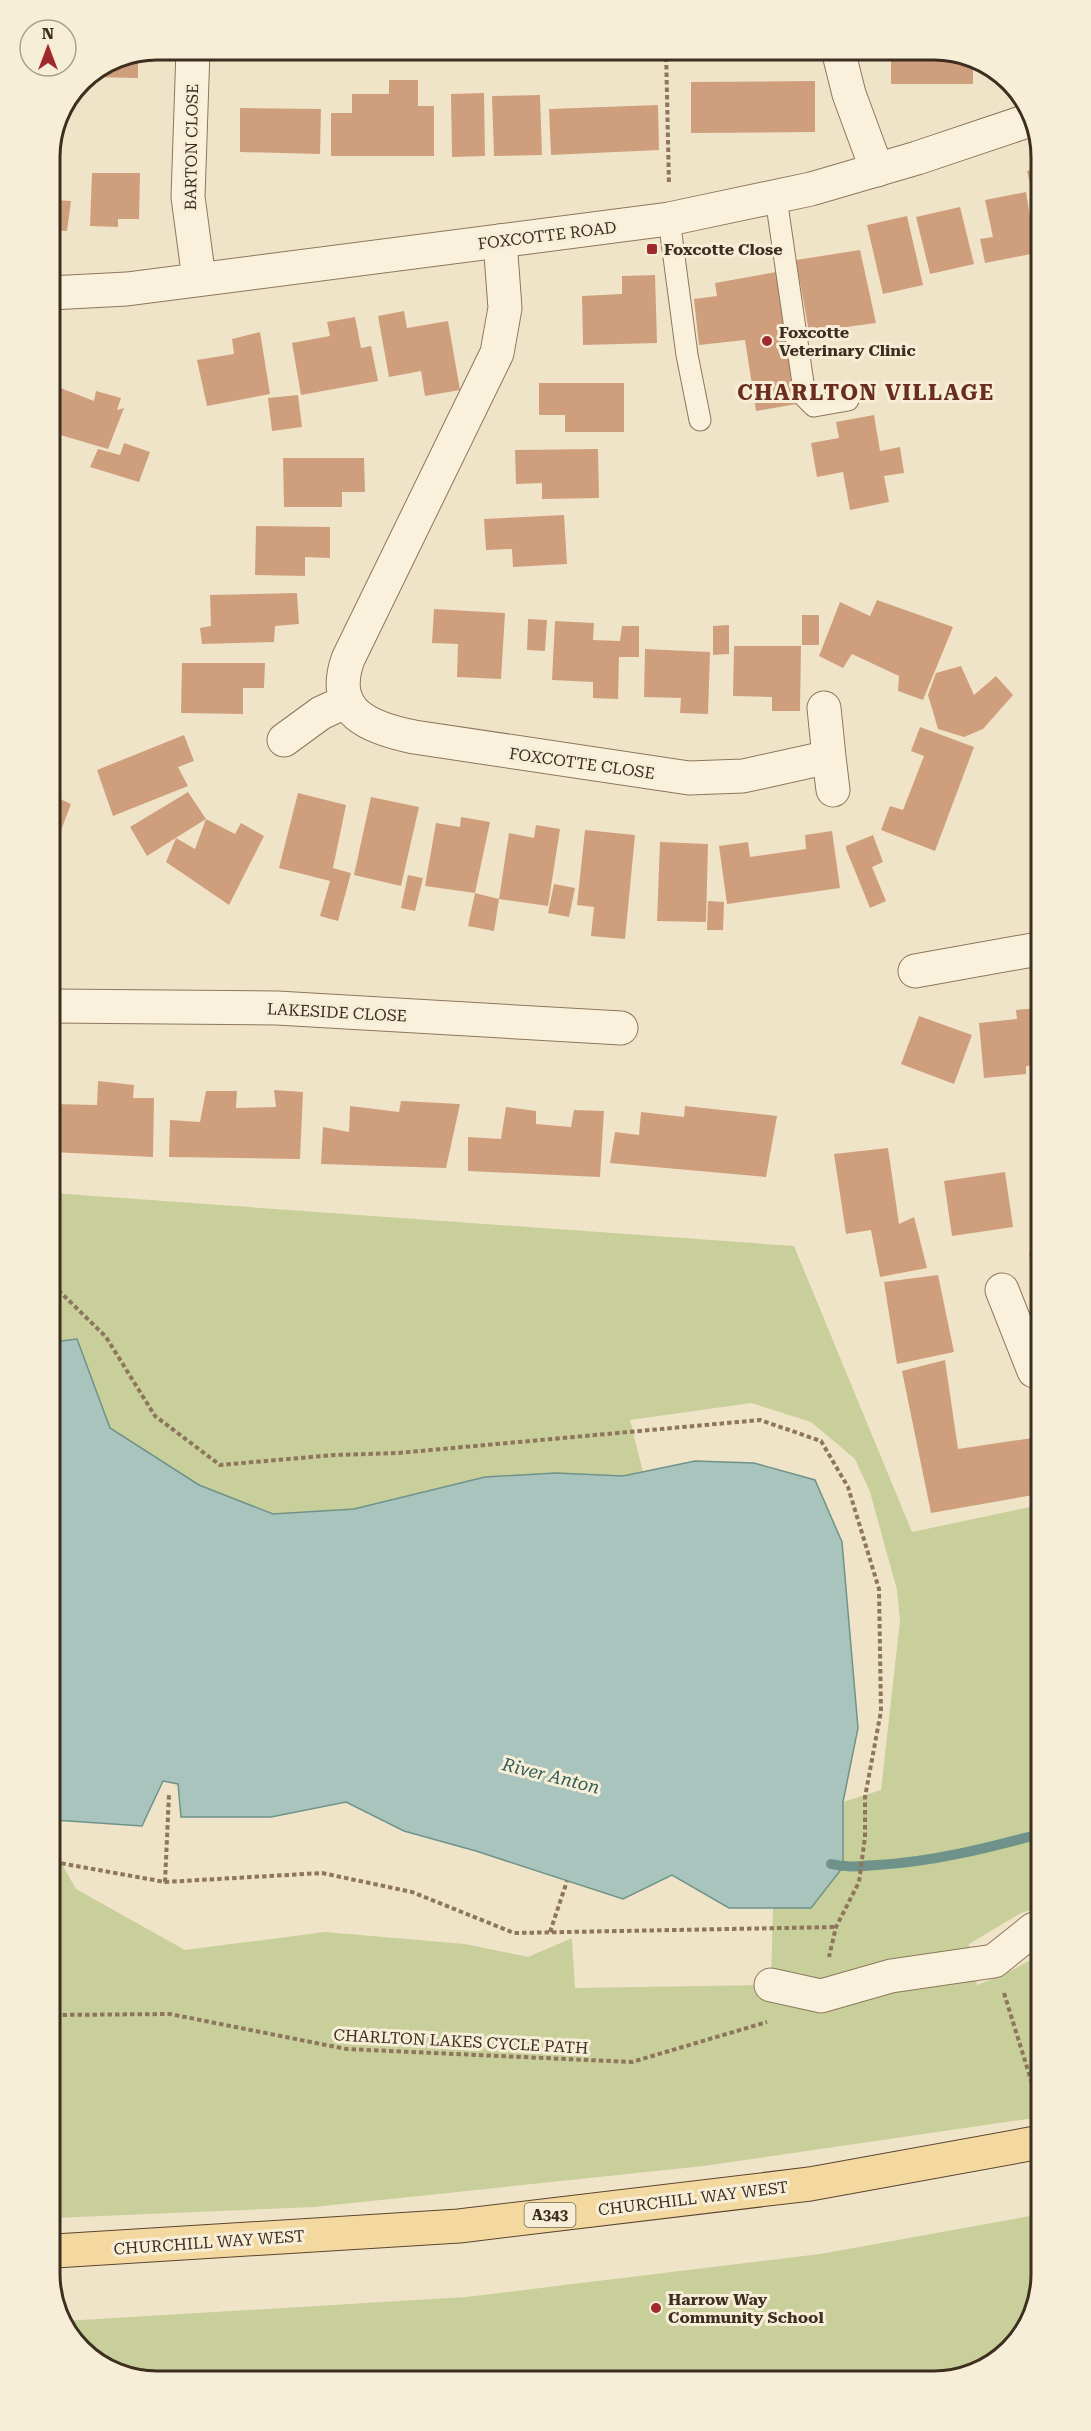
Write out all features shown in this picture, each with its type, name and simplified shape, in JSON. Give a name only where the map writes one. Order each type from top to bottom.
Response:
[{"type":"main road","name":"CHURCHILL WAY WEST","points":[[60,2251],[459,2226],[810,2184],[1031,2144]]},
{"type":"street","name":"BARTON CLOSE","points":[[193,60],[188,197],[199,279]]},
{"type":"street","points":[[840,60],[849,94],[877,170]]},
{"type":"street","name":"FOXCOTTE ROAD","points":[[60,292],[127,289],[669,219],[776,198],[877,170],[1024,122]]},
{"type":"street","points":[[284,740],[321,713],[347,701],[342,682],[348,658],[497,353],[505,308],[500,240]]},
{"type":"street","name":"FOXCOTTE CLOSE","points":[[347,701],[366,722],[397,734],[650,774],[689,778],[724,778],[829,757]]},
{"type":"street","points":[[824,708],[833,790]]},
{"type":"street","points":[[915,971],[1031,950]]},
{"type":"street","name":"LAKESIDE CLOSE","points":[[60,1006],[287,1009],[621,1028]]},
{"type":"street","points":[[1002,1290],[1031,1357]]},
{"type":"street","points":[[771,1985],[821,1996],[891,1976],[994,1961],[1031,1931]]},
{"type":"lane","points":[[776,198],[805,397],[814,406],[848,400]]},
{"type":"lane","points":[[669,219],[687,356],[700,420]]},
{"type":"path","points":[[666,60],[669,219]]},
{"type":"path","points":[[60,1292],[106,1337],[155,1416],[220,1465],[334,1455],[398,1453],[760,1420],[821,1441],[848,1487],[879,1589],[880,1711],[865,1797],[865,1837],[859,1882],[836,1927],[513,1933],[412,1892],[322,1873],[165,1882],[60,1863]]},
{"type":"path","points":[[165,1882],[169,1794]]},
{"type":"path","points":[[550,1932],[567,1881]]},
{"type":"path","points":[[994,1961],[1031,2079]]},
{"type":"path","name":"CHARLTON LAKES CYCLE PATH","points":[[60,2015],[170,2014],[346,2049],[632,2062],[768,2022]]},
{"type":"green space","points":[[60,1194],[794,1246],[912,1532],[1031,1507],[1031,1910],[1021,1913],[969,1944],[977,1985],[1007,1973],[1031,1960],[1031,2118],[704,2166],[314,2207],[60,2218],[60,1861],[76,1889],[185,1950],[325,1932],[465,1944],[528,1957],[572,1938],[575,1988],[771,1985],[773,1908],[811,1908],[843,1867],[843,1802],[881,1790],[900,1621],[897,1590],[870,1492],[855,1459],[811,1422],[751,1403],[630,1420],[643,1472],[623,1477],[556,1473],[485,1477],[354,1509],[273,1514],[199,1485],[110,1428],[77,1339],[60,1341]]},
{"type":"green space","name":"Harrow Way Community School","points":[[1031,2216],[1031,2274],[1029,2293],[1021,2317],[1011,2333],[988,2355],[953,2369],[934,2371],[151,2371],[120,2364],[98,2351],[88,2343],[72,2321],[466,2297],[820,2254]]},
{"type":"water","points":[[77,1339],[110,1428],[199,1485],[273,1514],[354,1509],[485,1477],[556,1473],[623,1476],[695,1461],[754,1463],[815,1480],[842,1542],[858,1728],[843,1802],[843,1867],[811,1908],[729,1908],[672,1875],[623,1899],[476,1851],[404,1831],[346,1802],[271,1817],[181,1817],[178,1784],[163,1781],[142,1826],[60,1820],[60,1341]]},
{"type":"building","points":[[891,60],[940,60],[973,68],[973,84],[891,84]]},
{"type":"building","points":[[138,62],[138,78],[101,77],[120,67]]},
{"type":"building","points":[[389,80],[418,80],[418,106],[434,106],[434,156],[331,156],[331,113],[352,113],[352,94],[389,94]]},
{"type":"building","points":[[815,81],[815,132],[691,133],[691,82]]},
{"type":"building","points":[[484,93],[485,156],[452,157],[451,94]]},
{"type":"building","points":[[540,95],[542,155],[494,156],[492,96]]},
{"type":"building","points":[[658,105],[659,150],[551,155],[549,109]]},
{"type":"building","points":[[240,108],[321,109],[320,154],[240,152]]},
{"type":"building","points":[[1031,170],[1031,189],[1027,171]]},
{"type":"building","points":[[92,173],[140,173],[139,219],[118,219],[118,227],[90,226]]},
{"type":"building","points":[[1026,192],[1031,222],[1031,254],[985,263],[980,239],[993,237],[985,200]]},
{"type":"building","points":[[60,200],[71,201],[67,231],[60,231]]},
{"type":"building","points":[[960,207],[974,264],[930,274],[916,217]]},
{"type":"building","points":[[907,216],[923,285],[883,294],[867,225]]},
{"type":"building","points":[[860,250],[876,323],[809,332],[796,260]]},
{"type":"building","name":"Foxcotte Veterinary Clinic","points":[[782,271],[792,340],[785,342],[797,404],[756,411],[745,340],[699,345],[694,299],[717,296],[715,283]]},
{"type":"building","points":[[655,275],[657,343],[583,345],[582,296],[622,294],[622,276]]},
{"type":"building","points":[[404,311],[407,328],[448,321],[460,390],[425,396],[421,371],[389,377],[378,316]]},
{"type":"building","points":[[355,317],[361,348],[371,346],[378,381],[301,395],[292,343],[330,336],[327,322]]},
{"type":"building","points":[[260,332],[270,394],[207,406],[197,360],[234,354],[232,339]]},
{"type":"building","points":[[539,383],[624,383],[624,432],[565,432],[565,415],[539,415]]},
{"type":"building","points":[[60,388],[94,401],[96,391],[121,398],[117,410],[124,408],[108,449],[60,435]]},
{"type":"building","points":[[298,395],[302,427],[272,431],[268,398]]},
{"type":"building","points":[[874,415],[880,451],[900,447],[904,473],[884,476],[889,502],[850,510],[843,472],[817,477],[811,443],[839,438],[836,422]]},
{"type":"building","points":[[124,443],[150,452],[139,482],[90,467],[98,449],[120,455]]},
{"type":"building","points":[[598,449],[599,498],[542,499],[542,483],[516,484],[515,450]]},
{"type":"building","points":[[283,458],[364,458],[365,492],[342,492],[342,507],[284,507]]},
{"type":"building","points":[[564,515],[567,564],[513,567],[512,549],[486,550],[484,519]]},
{"type":"building","points":[[256,526],[330,527],[330,558],[305,557],[305,576],[255,575]]},
{"type":"building","points":[[297,593],[299,624],[275,626],[274,642],[202,644],[200,628],[211,626],[210,595]]},
{"type":"building","points":[[877,600],[953,627],[923,700],[898,691],[899,676],[852,654],[843,668],[819,656],[840,602],[870,616]]},
{"type":"building","points":[[434,609],[505,613],[501,679],[457,677],[458,644],[432,643]]},
{"type":"building","points":[[802,615],[819,615],[819,645],[802,645]]},
{"type":"building","points":[[528,619],[547,620],[545,651],[527,650]]},
{"type":"building","points":[[555,621],[594,623],[593,640],[620,641],[622,626],[639,626],[639,657],[619,657],[618,699],[593,698],[593,682],[552,680]]},
{"type":"building","points":[[729,625],[729,654],[713,655],[713,626]]},
{"type":"building","points":[[734,646],[801,646],[800,711],[772,711],[772,697],[733,696]]},
{"type":"building","points":[[645,649],[710,652],[708,714],[680,713],[681,698],[644,697]]},
{"type":"building","points":[[182,663],[265,663],[264,688],[243,688],[243,714],[181,713]]},
{"type":"building","points":[[961,666],[974,695],[996,676],[1013,695],[983,729],[964,737],[938,729],[928,695],[936,673]]},
{"type":"building","points":[[920,727],[974,747],[935,851],[881,830],[890,806],[903,810],[924,756],[911,751]]},
{"type":"building","points":[[184,735],[194,761],[178,767],[188,786],[113,816],[97,770]]},
{"type":"building","points":[[188,792],[206,819],[147,856],[130,827]]},
{"type":"building","points":[[298,793],[346,805],[333,868],[351,873],[338,921],[320,916],[330,881],[279,868]]},
{"type":"building","points":[[371,797],[419,807],[401,886],[354,875]]},
{"type":"building","points":[[60,799],[71,804],[60,833]]},
{"type":"building","points":[[461,817],[490,822],[475,893],[425,886],[436,823],[460,827]]},
{"type":"building","points":[[206,819],[235,834],[241,823],[264,836],[229,905],[166,862],[176,838],[195,849]]},
{"type":"building","points":[[536,825],[560,829],[548,906],[499,899],[509,833],[534,838]]},
{"type":"building","points":[[585,830],[635,835],[625,939],[591,936],[594,907],[577,905]]},
{"type":"building","points":[[832,831],[840,888],[727,904],[719,846],[748,842],[750,857],[806,849],[805,835]]},
{"type":"building","points":[[873,835],[883,862],[872,867],[886,901],[870,908],[846,846]]},
{"type":"building","points":[[660,842],[708,844],[706,922],[657,921]]},
{"type":"building","points":[[408,875],[423,878],[415,911],[401,908]]},
{"type":"building","points":[[554,884],[575,888],[569,917],[548,913]]},
{"type":"building","points":[[475,893],[499,899],[494,931],[468,926]]},
{"type":"building","points":[[708,901],[724,902],[723,930],[707,930]]},
{"type":"building","points":[[1031,1009],[1031,1066],[1026,1066],[1026,1074],[984,1078],[979,1023],[1017,1019],[1016,1010]]},
{"type":"building","points":[[919,1016],[972,1035],[954,1084],[901,1064]]},
{"type":"building","points":[[98,1081],[134,1085],[133,1098],[154,1098],[153,1157],[60,1152],[60,1104],[97,1105]]},
{"type":"building","points":[[274,1090],[303,1092],[300,1159],[169,1157],[170,1120],[200,1122],[206,1091],[237,1091],[236,1108],[276,1107]]},
{"type":"building","points":[[401,1101],[460,1104],[446,1168],[321,1164],[323,1127],[349,1132],[350,1106],[399,1112]]},
{"type":"building","points":[[685,1106],[777,1116],[766,1177],[610,1163],[615,1132],[639,1135],[641,1112],[684,1117]]},
{"type":"building","points":[[506,1107],[536,1111],[536,1124],[571,1127],[574,1110],[604,1111],[600,1177],[468,1171],[468,1137],[501,1139]]},
{"type":"building","points":[[888,1148],[899,1224],[914,1217],[927,1268],[880,1277],[871,1230],[846,1234],[834,1154]]},
{"type":"building","points":[[1005,1172],[1013,1227],[952,1236],[944,1181]]},
{"type":"building","points":[[938,1275],[954,1352],[897,1364],[884,1282]]},
{"type":"building","points":[[945,1360],[958,1449],[1031,1438],[1031,1495],[931,1513],[902,1371]]},
{"type":"waterway","name":"River Anton","points":[[831,1864],[860,1866],[918,1861],[1031,1836]]},
{"type":"place","name":"Foxcotte Close","points":[[652,249]]},
{"type":"place","name":"Foxcotte Veterinary Clinic","points":[[767,341]]},
{"type":"place","name":"Harrow Way Community School","points":[[656,2308]]},
{"type":"district","name":"CHARLTON VILLAGE","points":[[866,392]]}]
